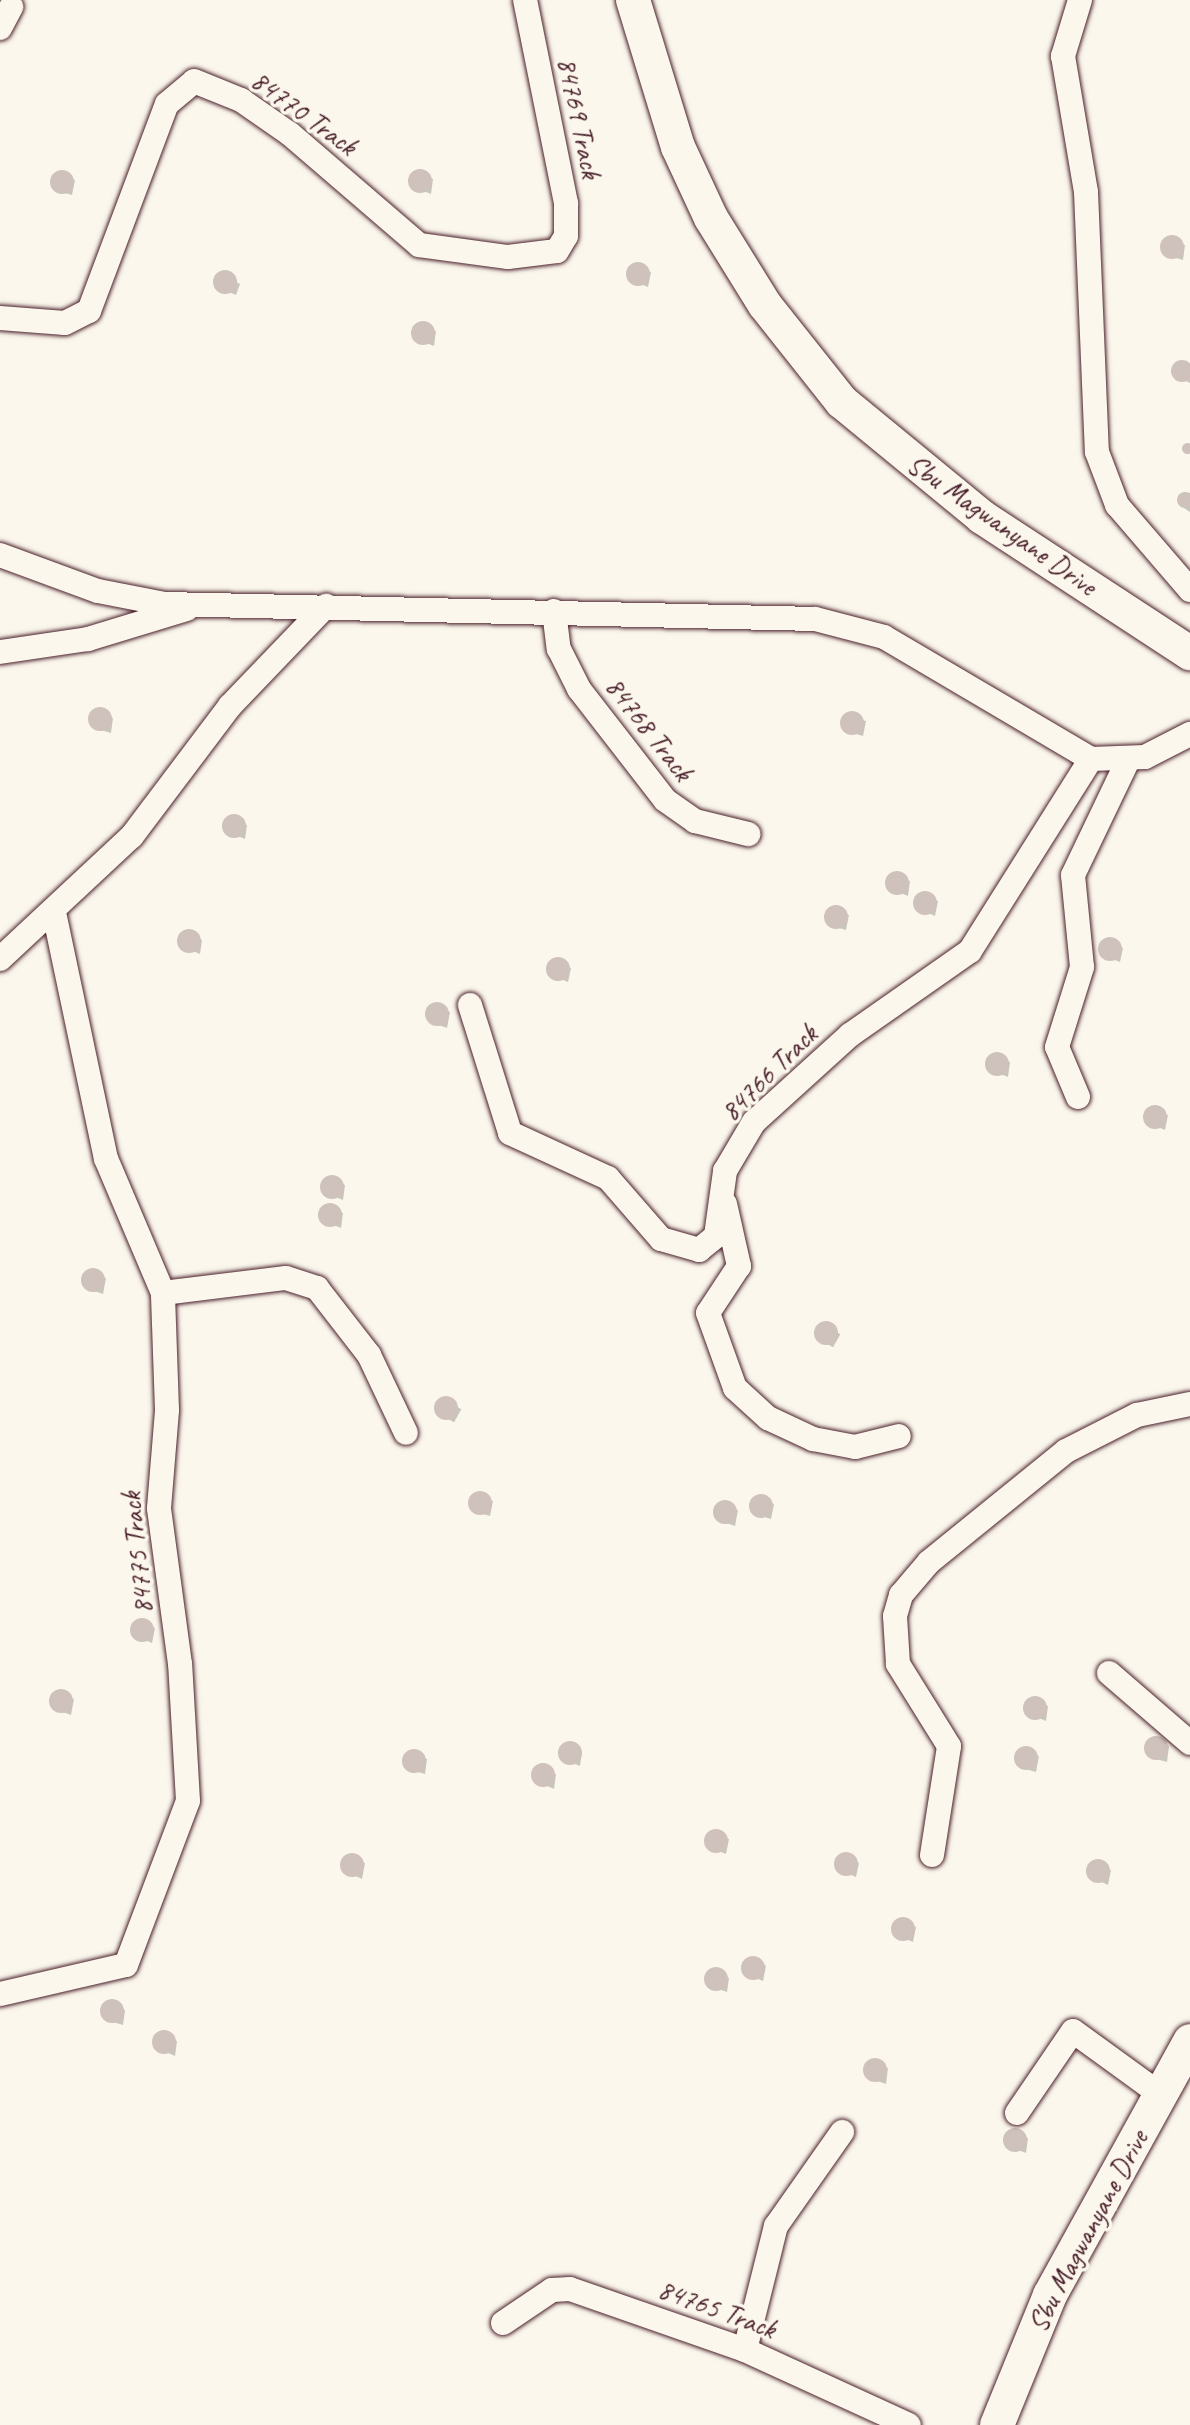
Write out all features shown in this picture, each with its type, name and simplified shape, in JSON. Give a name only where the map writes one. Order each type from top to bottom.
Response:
[{"type":"main road","name":"Sbu Magwanyane Drive","points":[[633,0],[678,147],[711,218],[765,305],[842,402],[982,517],[1190,653]]},
{"type":"main road","name":"Sbu Magwanyane Drive","points":[[997,2425],[1050,2295],[1190,2041]]},
{"type":"street","name":"84769 Track","points":[[525,0],[565,192],[561,247]]},
{"type":"street","points":[[1080,0],[1063,56],[1086,192],[1097,452],[1117,505],[1190,590]]},
{"type":"street","name":"84770 Track","points":[[0,318],[65,323],[89,311],[167,104],[194,81],[241,100],[290,134],[419,245],[537,258],[561,247]]},
{"type":"street","points":[[0,555],[98,591],[197,606],[554,611],[842,624],[884,637],[1091,759],[1128,760],[1190,734]]},
{"type":"street","points":[[0,652],[88,639],[197,606]]},
{"type":"street","points":[[0,959],[54,913],[132,836],[230,706],[326,606]]},
{"type":"street","name":"84768 Track","points":[[554,611],[566,666],[665,800],[695,821],[748,834]]},
{"type":"street","name":"84766 Track","points":[[470,1005],[515,1136],[608,1178],[661,1239],[684,1250],[716,1236],[729,1162],[754,1122],[850,1035],[970,951],[1091,759]]},
{"type":"street","points":[[1078,1097],[1057,1047],[1082,967],[1073,875],[1128,760]]},
{"type":"street","name":"84775 Track","points":[[0,1994],[126,1965],[147,1897],[184,1825],[185,1720],[159,1508],[167,1410],[163,1293],[106,1159],[54,913]]},
{"type":"street","points":[[721,1195],[740,1254],[708,1313],[735,1388],[768,1418],[813,1439],[855,1447],[899,1436]]},
{"type":"street","points":[[163,1293],[277,1278],[317,1288],[369,1355],[406,1433]]},
{"type":"street","points":[[932,1855],[949,1746],[898,1664],[895,1616],[901,1595],[929,1562],[1066,1451],[1137,1415],[1190,1404]]},
{"type":"street","points":[[1109,1673],[1190,1743]]},
{"type":"street","points":[[1017,2113],[1073,2031],[1161,2095]]},
{"type":"street","points":[[745,2350],[776,2226],[842,2132]]},
{"type":"street","name":"84765 Track","points":[[503,2323],[552,2290],[570,2289],[745,2350],[909,2425]]},
{"type":"building","points":[[420,169],[429,172],[432,181],[429,190],[420,193],[411,190],[408,181],[411,172]]},
{"type":"building","points":[[62,170],[71,173],[74,182],[71,191],[62,194],[53,191],[50,182],[53,173]]},
{"type":"building","points":[[1172,235],[1181,238],[1184,247],[1181,256],[1172,259],[1163,256],[1160,247],[1163,238]]},
{"type":"building","points":[[638,262],[647,265],[650,274],[647,283],[638,286],[629,283],[626,274],[629,265]]},
{"type":"building","points":[[225,270],[234,273],[237,282],[234,291],[225,294],[216,291],[213,282],[216,273]]},
{"type":"building","points":[[423,321],[432,324],[435,333],[432,342],[423,345],[414,342],[411,333],[414,324]]},
{"type":"building","points":[[1182,360],[1190,363],[1193,371],[1190,379],[1182,382],[1174,379],[1171,371],[1174,363]]},
{"type":"building","points":[[1187,442],[1193,448],[1187,454],[1181,448]]},
{"type":"building","points":[[1182,492],[1188,492],[1193,500],[1191,506],[1182,508],[1177,503],[1177,497]]},
{"type":"building","points":[[100,707],[109,710],[112,719],[109,728],[100,731],[91,728],[88,719],[91,710]]},
{"type":"building","points":[[852,711],[861,714],[864,723],[861,732],[852,735],[843,732],[840,723],[843,714]]},
{"type":"building","points":[[234,814],[243,817],[246,826],[243,835],[234,838],[225,835],[222,826],[225,817]]},
{"type":"building","points":[[897,871],[906,874],[909,883],[906,892],[897,895],[888,892],[885,883],[888,874]]},
{"type":"building","points":[[925,891],[934,894],[937,903],[934,912],[925,915],[916,912],[913,903],[916,894]]},
{"type":"building","points":[[836,905],[845,908],[848,917],[845,926],[836,929],[827,926],[824,917],[827,908]]},
{"type":"building","points":[[189,929],[198,932],[201,941],[198,950],[189,953],[180,950],[177,941],[180,932]]},
{"type":"building","points":[[1110,937],[1119,940],[1122,949],[1119,958],[1110,961],[1101,958],[1098,949],[1101,940]]},
{"type":"building","points":[[558,957],[567,960],[570,969],[567,978],[558,981],[549,978],[546,969],[549,960]]},
{"type":"building","points":[[437,1002],[446,1005],[449,1014],[446,1023],[437,1026],[428,1023],[425,1014],[428,1005]]},
{"type":"building","points":[[997,1052],[1006,1055],[1009,1064],[1006,1073],[997,1076],[988,1073],[985,1064],[988,1055]]},
{"type":"building","points":[[1155,1105],[1164,1108],[1167,1117],[1164,1126],[1155,1129],[1146,1126],[1143,1117],[1146,1108]]},
{"type":"building","points":[[332,1175],[341,1178],[344,1187],[341,1196],[332,1199],[323,1196],[320,1187],[323,1178]]},
{"type":"building","points":[[330,1203],[339,1206],[342,1215],[339,1224],[330,1227],[321,1224],[318,1215],[321,1206]]},
{"type":"building","points":[[93,1268],[102,1271],[105,1280],[102,1289],[93,1292],[84,1289],[81,1280],[84,1271]]},
{"type":"building","points":[[826,1321],[835,1324],[838,1333],[835,1342],[826,1345],[817,1342],[814,1333],[817,1324]]},
{"type":"building","points":[[446,1396],[455,1399],[458,1408],[455,1417],[446,1420],[437,1417],[434,1408],[437,1399]]},
{"type":"building","points":[[480,1491],[489,1494],[492,1503],[489,1512],[480,1515],[471,1512],[468,1503],[471,1494]]},
{"type":"building","points":[[761,1494],[770,1497],[773,1506],[770,1515],[761,1518],[752,1515],[749,1506],[752,1497]]},
{"type":"building","points":[[725,1500],[734,1503],[737,1512],[734,1521],[725,1524],[716,1521],[713,1512],[716,1503]]},
{"type":"building","points":[[142,1618],[151,1621],[154,1630],[151,1639],[142,1642],[133,1639],[130,1630],[133,1621]]},
{"type":"building","points":[[61,1689],[70,1692],[73,1701],[70,1710],[61,1713],[52,1710],[49,1701],[52,1692]]},
{"type":"building","points":[[1035,1696],[1044,1699],[1047,1708],[1044,1717],[1035,1720],[1026,1717],[1023,1708],[1026,1699]]},
{"type":"building","points":[[1156,1736],[1165,1739],[1168,1748],[1165,1757],[1156,1760],[1147,1757],[1144,1748],[1147,1739]]},
{"type":"building","points":[[570,1741],[579,1744],[582,1753],[579,1762],[570,1765],[561,1762],[558,1753],[561,1744]]},
{"type":"building","points":[[1026,1746],[1035,1749],[1038,1758],[1035,1767],[1026,1770],[1017,1767],[1014,1758],[1017,1749]]},
{"type":"building","points":[[414,1749],[423,1752],[426,1761],[423,1770],[414,1773],[405,1770],[402,1761],[405,1752]]},
{"type":"building","points":[[543,1763],[552,1766],[555,1775],[552,1784],[543,1787],[534,1784],[531,1775],[534,1766]]},
{"type":"building","points":[[716,1829],[725,1832],[728,1841],[725,1850],[716,1853],[707,1850],[704,1841],[707,1832]]},
{"type":"building","points":[[846,1852],[855,1855],[858,1864],[855,1873],[846,1876],[837,1873],[834,1864],[837,1855]]},
{"type":"building","points":[[352,1853],[361,1856],[364,1865],[361,1874],[352,1877],[343,1874],[340,1865],[343,1856]]},
{"type":"building","points":[[1098,1859],[1107,1862],[1110,1871],[1107,1880],[1098,1883],[1089,1880],[1086,1871],[1089,1862]]},
{"type":"building","points":[[903,1917],[912,1920],[915,1929],[912,1938],[903,1941],[894,1938],[891,1929],[894,1920]]},
{"type":"building","points":[[753,1956],[762,1959],[765,1968],[762,1977],[753,1980],[744,1977],[741,1968],[744,1959]]},
{"type":"building","points":[[716,1967],[725,1970],[728,1979],[725,1988],[716,1991],[707,1988],[704,1979],[707,1970]]},
{"type":"building","points":[[112,1999],[121,2002],[124,2011],[121,2020],[112,2023],[103,2020],[100,2011],[103,2002]]},
{"type":"building","points":[[164,2030],[173,2033],[176,2042],[173,2051],[164,2054],[155,2051],[152,2042],[155,2033]]},
{"type":"building","points":[[875,2058],[884,2061],[887,2070],[884,2079],[875,2082],[866,2079],[863,2070],[866,2061]]},
{"type":"building","points":[[1015,2128],[1024,2131],[1027,2140],[1024,2149],[1015,2152],[1006,2149],[1003,2140],[1006,2131]]}]
